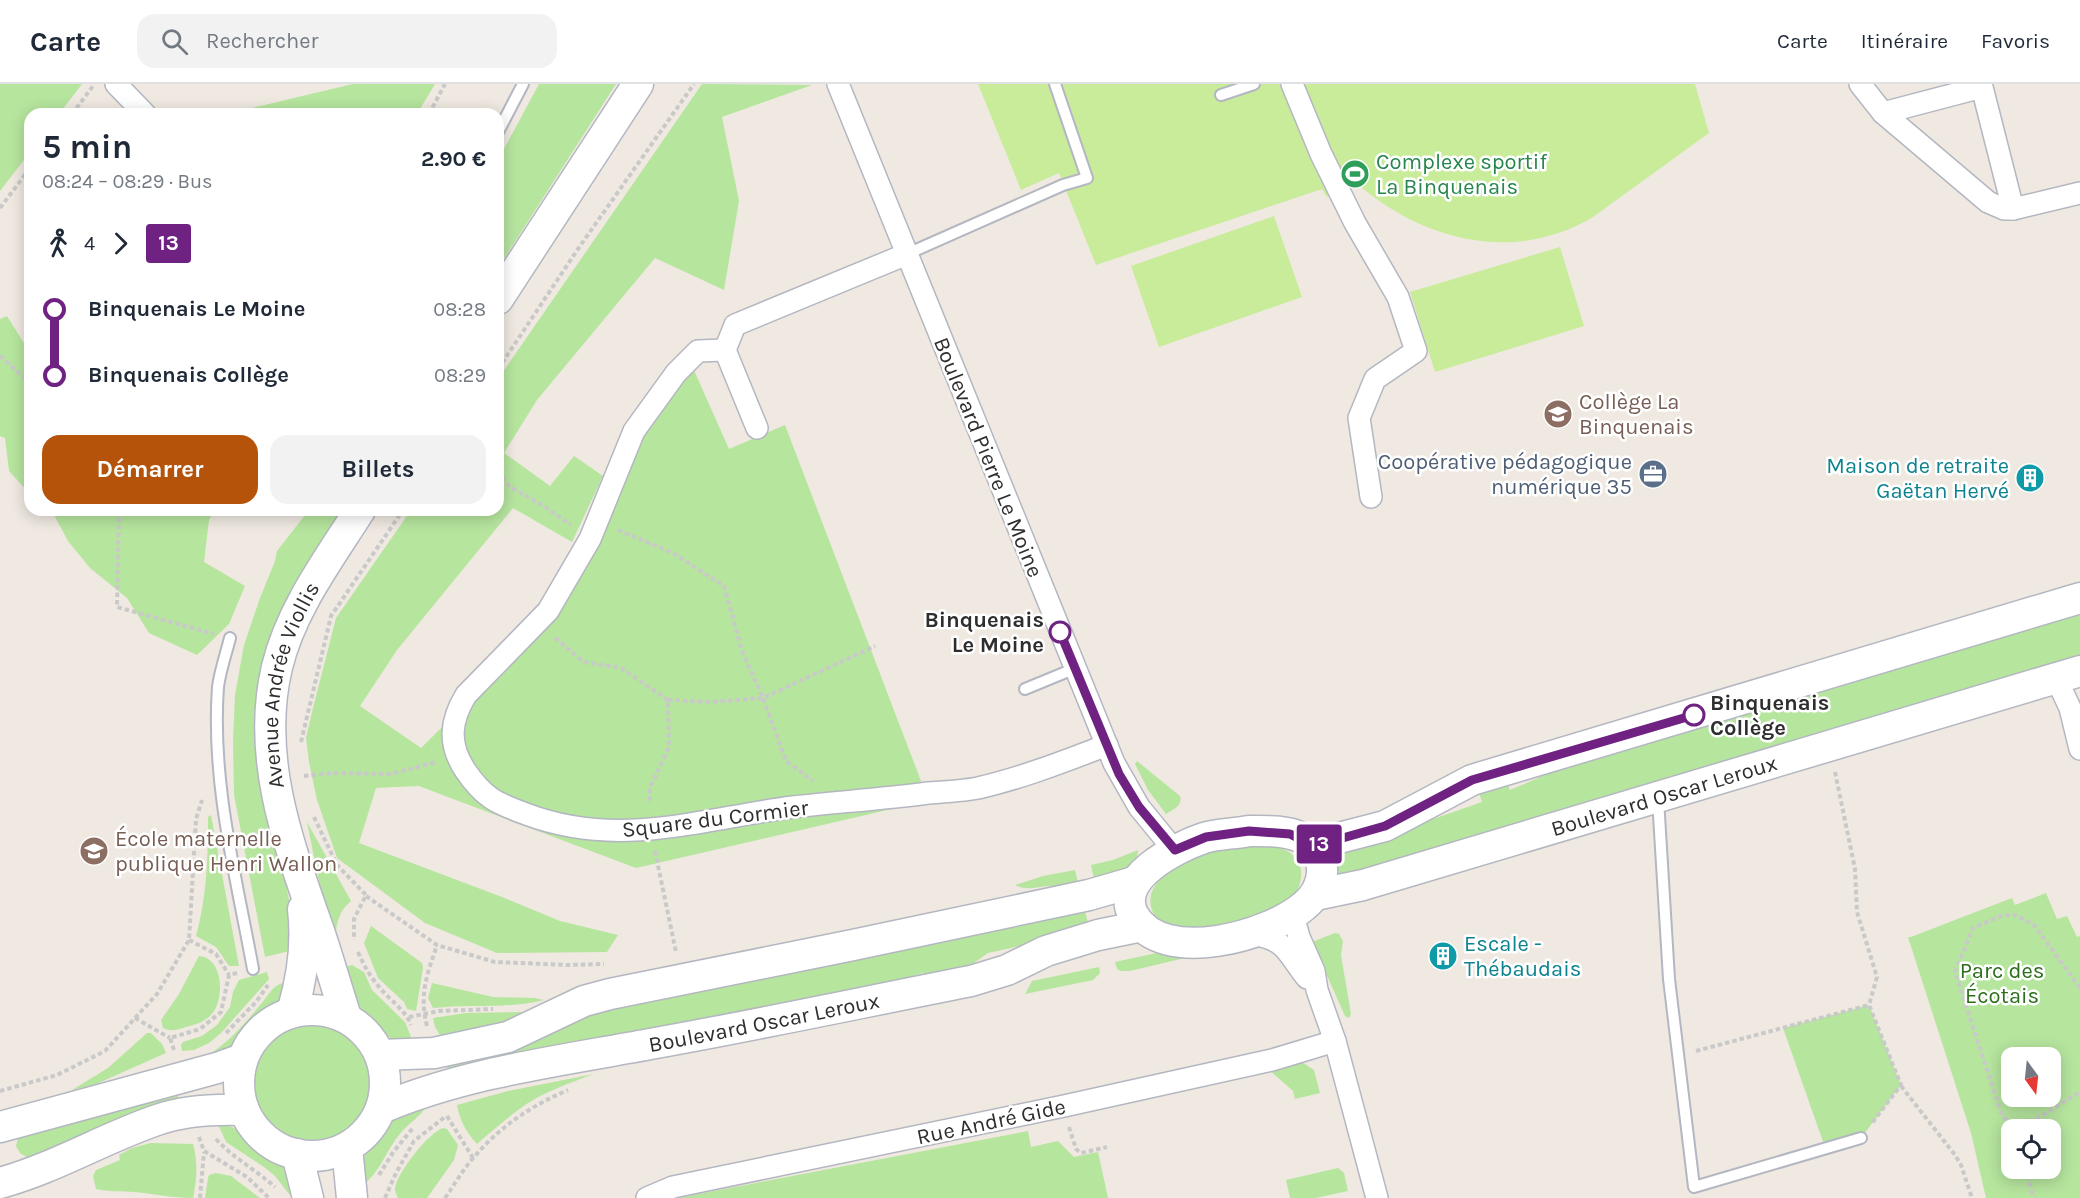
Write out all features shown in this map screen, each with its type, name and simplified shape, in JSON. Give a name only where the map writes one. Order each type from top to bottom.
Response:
[{"type":"main road","points":[[504,290],[638,84]]},
{"type":"main road","name":"Avenue Andrée Viollis","points":[[346,1017],[298,871],[274,780],[270,748],[270,720],[277,667],[301,605],[356,516]]},
{"type":"main road","points":[[1312,845],[1385,826],[1472,780],[2080,598]]},
{"type":"main road","name":"Boulevard Oscar Leroux","points":[[382,1108],[416,1094],[480,1076],[971,981],[1007,970],[1046,951],[1098,935],[1142,926],[1176,942],[1198,943],[1251,934],[1304,905],[1363,885],[2068,674]]},
{"type":"main road","points":[[381,1055],[434,1053],[481,1044],[508,1037],[584,1001],[610,994],[1089,895],[1134,882],[1175,850],[1206,837],[1249,831],[1290,834],[1312,845],[1318,855],[1323,876],[1304,905]]},
{"type":"main road","name":"Avenue Andrée Viollis","points":[[293,1009],[299,988],[304,933],[298,871]]},
{"type":"main road","points":[[1134,882],[1130,906],[1142,926]]},
{"type":"main road","points":[[293,1009],[322,1010],[346,1017],[365,1032],[381,1055],[386,1088],[382,1108],[362,1138],[347,1148],[313,1156],[297,1154],[260,1137],[250,1125],[239,1094],[238,1077],[242,1059],[248,1047],[262,1031],[293,1009]]},
{"type":"main road","points":[[0,1127],[217,1068],[242,1059]]},
{"type":"main road","points":[[0,1183],[31,1175],[159,1119],[191,1112],[244,1110]]},
{"type":"main road","points":[[347,1148],[352,1198]]},
{"type":"main road","points":[[297,1154],[308,1198]]},
{"type":"street","points":[[116,84],[139,108]]},
{"type":"street","name":"Boulevard Pierre Le Moine","points":[[838,84],[1119,774],[1134,798],[1175,850]]},
{"type":"street","points":[[1292,84],[1321,154],[1355,223],[1398,297],[1416,351],[1375,379],[1359,418],[1371,497]]},
{"type":"street","points":[[1860,84],[1883,113],[1988,202],[2004,209],[2013,209],[2080,193]]},
{"type":"street","points":[[1883,113],[1982,87],[2013,209]]},
{"type":"street","points":[[757,428],[725,350],[735,325],[907,254]]},
{"type":"street","name":"Square du Cormier","points":[[725,350],[698,351],[676,373],[634,431],[594,530],[548,611],[466,695],[457,710],[452,734],[457,757],[471,779],[490,799],[548,822],[594,829],[651,831],[765,811],[976,788],[1052,766],[1107,745]]},
{"type":"street","points":[[2068,674],[2070,708],[2080,749]]},
{"type":"street","points":[[1304,905],[1299,937],[1314,971],[1317,990],[1335,1041],[1377,1198]]},
{"type":"street","points":[[1251,934],[1269,937],[1281,944],[1317,990]]},
{"type":"street","name":"Rue André Gide","points":[[647,1198],[673,1187],[1272,1060],[1335,1041]]},
{"type":"lane","points":[[504,120],[523,84]]},
{"type":"lane","points":[[907,254],[1064,185],[1087,178],[1055,84]]},
{"type":"lane","points":[[1221,95],[1254,84]]},
{"type":"lane","points":[[230,638],[219,685],[217,750],[223,804],[253,969]]},
{"type":"lane","points":[[1025,689],[1076,668]]},
{"type":"lane","points":[[1658,797],[1669,979],[1694,1187],[1861,1138]]},
{"type":"path","points":[[77,108],[95,84]]},
{"type":"path","points":[[432,108],[445,84]]},
{"type":"path","points":[[504,360],[580,246],[694,84]]},
{"type":"path","points":[[0,208],[24,176]]},
{"type":"path","points":[[0,356],[24,378]]},
{"type":"path","points":[[504,479],[509,486],[542,505],[594,530],[673,554],[724,585],[742,651],[763,698],[786,762],[825,790],[854,801]]},
{"type":"path","points":[[119,516],[117,608],[230,638]]},
{"type":"path","points":[[302,752],[301,740],[308,707],[332,616],[399,516]]},
{"type":"path","points":[[536,623],[584,662],[621,668],[668,700],[710,702],[763,698],[875,646]]},
{"type":"path","points":[[668,700],[669,747],[650,788],[651,831],[683,979]]},
{"type":"path","points":[[1832,745],[1855,869],[1857,912],[1877,977],[1869,1005],[1901,1085],[1955,1155],[1972,1198]]},
{"type":"path","points":[[306,785],[304,776],[334,773],[390,774],[457,757]]},
{"type":"path","points":[[0,1092],[57,1074],[105,1051],[157,994],[189,940],[196,819],[203,796]]},
{"type":"path","points":[[313,813],[337,865],[366,895],[436,945],[495,962],[615,964]]},
{"type":"path","points":[[360,956],[354,942],[354,919],[366,895]]},
{"type":"path","points":[[2006,1119],[2002,1116],[1955,972],[1973,928],[2003,915],[2015,915],[2034,925],[2080,988]]},
{"type":"path","points":[[189,940],[216,954],[229,975]]},
{"type":"path","points":[[424,1014],[423,990],[436,945]]},
{"type":"path","points":[[1678,1055],[1869,1005]]},
{"type":"path","points":[[135,1018],[170,1038]]},
{"type":"path","points":[[1861,1138],[1901,1085]]},
{"type":"path","points":[[445,1198],[473,1158],[501,1130],[538,1103],[578,1086]]},
{"type":"path","points":[[2035,1119],[2080,1092]]},
{"type":"path","points":[[447,1116],[473,1158]]},
{"type":"path","points":[[1081,1153],[1107,1147]]},
{"type":"path","points":[[200,1198],[204,1151]]},
{"type":"path","points":[[2029,1179],[2035,1198]]},
{"type":"green space","points":[[0,84],[82,84],[64,108],[24,108],[24,160],[0,191]]},
{"type":"green space","points":[[353,84],[435,84],[421,108],[252,108]]},
{"type":"green space","points":[[539,84],[616,84],[504,259],[504,149]]},
{"type":"green space","points":[[702,84],[812,85],[722,117],[739,201],[724,290],[655,258],[537,400],[504,453],[504,370]]},
{"type":"green space","name":"Complexe sportif La Binquenais","points":[[978,84],[1695,84],[1709,133],[1593,217],[1564,231],[1534,239],[1503,242],[1473,240],[1443,233],[1387,206],[1361,187],[1344,189],[1327,197],[1322,189],[1096,265],[1059,173],[1021,190]]},
{"type":"green space","points":[[1274,216],[1302,297],[1159,347],[1131,266]]},
{"type":"green space","points":[[1560,247],[1584,326],[1435,372],[1410,292]]},
{"type":"green space","points":[[7,316],[24,343],[24,487],[9,471],[5,438],[0,436],[0,319]]},
{"type":"green space","points":[[693,368],[729,449],[785,425],[921,781],[909,805],[636,868],[419,786],[376,788],[359,843],[560,921],[618,935],[607,952],[497,953],[425,923],[337,858],[317,800],[306,738],[336,618],[407,516],[504,516],[504,453],[550,486],[574,456],[603,476],[572,542],[513,508],[397,650],[360,706],[421,748],[552,619],[594,548],[644,434]]},
{"type":"green space","points":[[55,516],[211,516],[204,562],[245,586],[229,624],[197,655],[149,633],[127,598],[90,568],[68,541]]},
{"type":"green space","points":[[304,516],[346,516],[266,667],[282,866],[295,928],[293,950],[265,957],[234,795],[233,742],[235,695],[244,645],[277,551]]},
{"type":"green space","points":[[2080,613],[2080,663],[1341,879],[1332,863],[1331,849],[1482,802],[1477,787],[1505,778],[1510,790],[1566,766]]},
{"type":"green space","points":[[1137,761],[1180,796],[1177,807],[1166,814],[1148,790],[1135,764]]},
{"type":"green space","points":[[211,815],[239,966],[229,966],[216,947],[196,936],[205,892],[208,817]]},
{"type":"green space","points":[[307,822],[351,901],[340,916],[336,934],[323,902]]},
{"type":"green space","points":[[1260,845],[1287,851],[1299,862],[1300,884],[1286,904],[1254,919],[1213,932],[1165,924],[1154,915],[1150,900],[1152,891],[1165,874],[1174,868],[1207,851]]},
{"type":"green space","points":[[1138,850],[1137,858],[1129,869],[1117,876],[1095,883],[1091,865],[1113,860]]},
{"type":"green space","points":[[1075,870],[1079,887],[1028,888],[1015,885],[1043,876]]},
{"type":"green space","name":"Parc des Écotais","points":[[2046,893],[2057,919],[2067,916],[2077,937],[2080,936],[2080,1198],[1986,1198],[1971,1133],[1908,937],[2012,898],[2015,905]]},
{"type":"green space","points":[[1083,903],[1090,931],[988,953],[967,968],[925,985],[923,973],[868,990],[448,1072],[445,1060],[575,1017]]},
{"type":"green space","points":[[371,926],[422,963],[416,1011],[407,1009],[404,1002],[378,978],[364,943]]},
{"type":"green space","points":[[1335,933],[1339,934],[1343,941],[1341,955],[1351,1014],[1349,1018],[1345,1016],[1312,942]]},
{"type":"green space","points":[[1161,952],[1189,957],[1130,971],[1117,969],[1115,962]]},
{"type":"green space","points":[[199,956],[207,958],[213,964],[220,981],[216,1008],[211,1015],[196,1024],[174,1030],[163,1028],[161,1020],[179,994]]},
{"type":"green space","points":[[352,965],[364,972],[372,990],[405,1022],[413,1042],[403,1043],[392,1039],[359,1013],[339,969]]},
{"type":"green space","points":[[1099,967],[1100,973],[1093,980],[1025,994],[1032,981]]},
{"type":"green space","points":[[267,972],[269,979],[221,1033],[209,1043],[194,1050],[182,1051],[183,1042],[202,1036],[217,1025],[230,1007],[233,992],[239,980]]},
{"type":"green space","points":[[294,980],[277,1008],[253,1033],[224,1052],[201,1058],[210,1054],[234,1035],[274,988]]},
{"type":"green space","points":[[432,983],[493,997],[544,1000],[517,1004],[433,1008],[428,998]]},
{"type":"green space","points":[[1869,1005],[1901,1085],[1861,1138],[1826,1150],[1783,1028]]},
{"type":"green space","points":[[525,1012],[518,1019],[443,1040],[435,1027],[433,1018],[466,1013]]},
{"type":"green space","points":[[312,1025],[335,1030],[346,1035],[355,1043],[363,1052],[368,1063],[373,1086],[368,1109],[363,1120],[355,1129],[346,1137],[335,1142],[312,1147],[289,1142],[278,1137],[269,1129],[261,1120],[256,1109],[251,1086],[256,1063],[261,1052],[269,1043],[278,1035],[289,1030]]},
{"type":"green space","points":[[147,1033],[151,1033],[162,1044],[166,1053],[94,1085],[72,1090],[108,1068]]},
{"type":"green space","points":[[1300,1061],[1314,1070],[1320,1093],[1295,1099],[1293,1091],[1268,1069]]},
{"type":"green space","points":[[594,1074],[533,1100],[512,1114],[477,1144],[464,1126],[458,1111],[457,1105],[508,1091]]},
{"type":"green space","points":[[175,1089],[181,1104],[33,1161],[20,1153],[16,1146],[18,1138],[25,1134]]},
{"type":"green space","points":[[428,1104],[394,1141],[374,1174],[363,1185],[364,1157],[377,1133],[400,1109]]},
{"type":"green space","points":[[217,1122],[235,1129],[265,1152],[285,1162],[293,1197],[275,1176],[226,1142]]},
{"type":"green space","points":[[443,1128],[447,1129],[458,1145],[454,1160],[427,1198],[398,1198],[395,1188],[401,1173],[429,1137]]},
{"type":"green space","points":[[1028,1131],[1031,1147],[1058,1141],[1074,1157],[1098,1152],[1108,1198],[677,1198]]},
{"type":"green space","points":[[151,1143],[193,1144],[196,1171],[193,1198],[96,1189],[93,1176],[96,1170],[120,1160],[119,1155],[132,1148]]},
{"type":"green space","points":[[1338,1168],[1344,1173],[1348,1191],[1316,1198],[1290,1198],[1286,1180]]},
{"type":"green space","points":[[216,1173],[231,1176],[260,1198],[205,1198],[209,1175]]},
{"type":"bus line","name":"13","points":[[1060,632],[1119,774],[1139,807],[1175,850],[1206,837],[1249,831],[1290,834],[1312,845],[1325,843],[1385,826],[1472,780],[1694,715]]},
{"type":"place","name":"Complexe sportif La Binquenais","points":[[1355,174]]},
{"type":"place","name":"Collège La Binquenais","points":[[1558,414]]},
{"type":"place","name":"Coopérative pédagogique numérique 35","points":[[1653,474]]},
{"type":"place","name":"Maison de retraite Gaëtan Hervé","points":[[2030,478]]},
{"type":"place","name":"Binquenais Le Moine","points":[[1060,632]]},
{"type":"place","name":"Binquenais Collège","points":[[1694,715]]},
{"type":"place","name":"École maternelle publique Henri Wallon","points":[[94,851]]},
{"type":"place","name":"Escale - Thébaudais","points":[[1443,956]]}]
